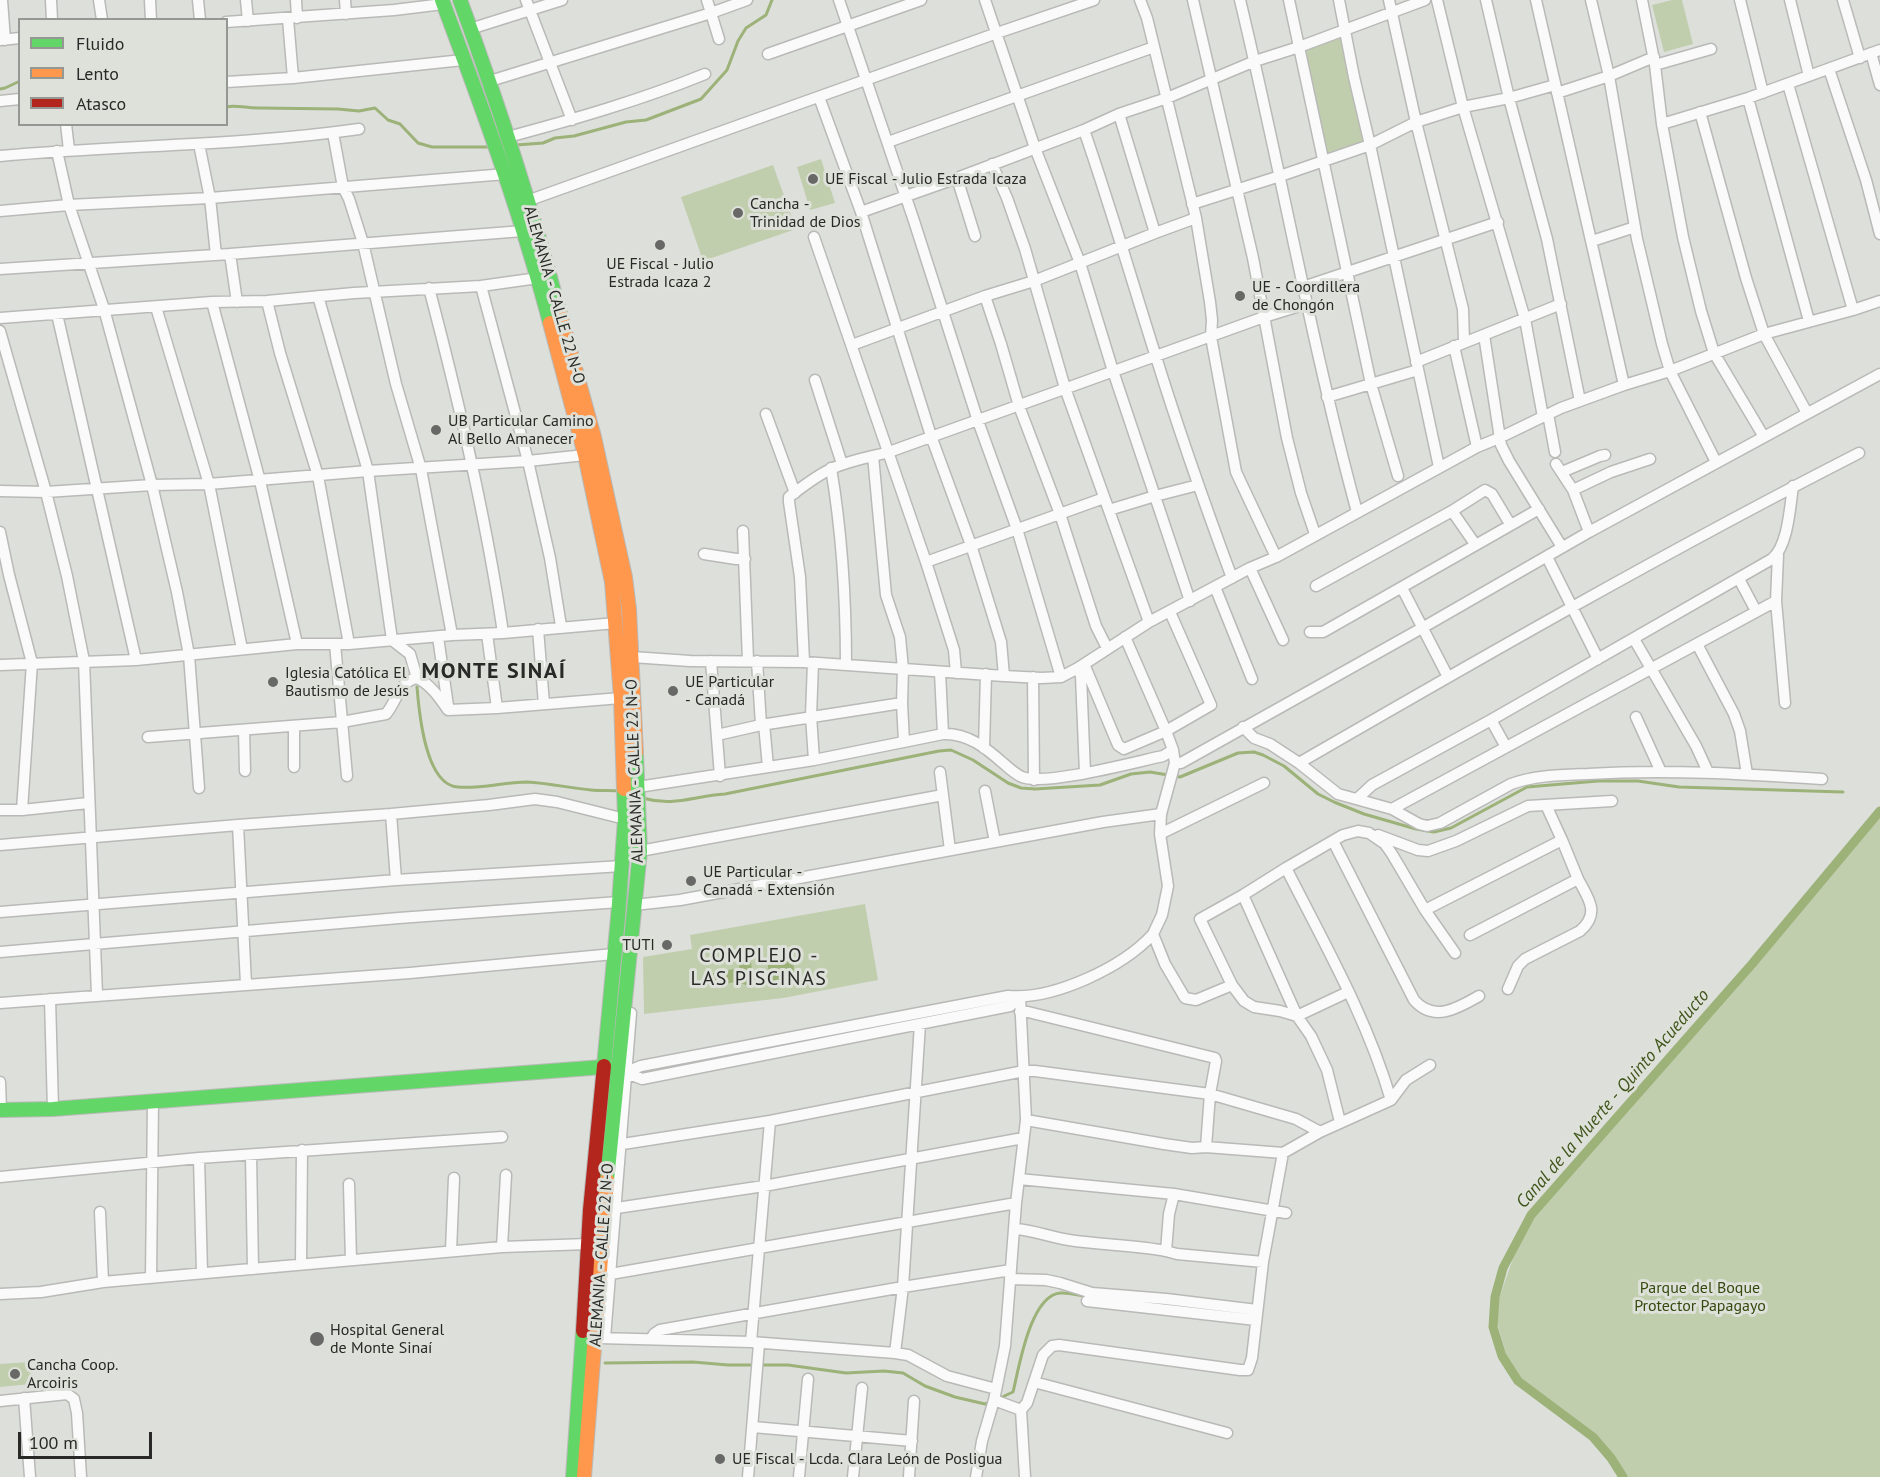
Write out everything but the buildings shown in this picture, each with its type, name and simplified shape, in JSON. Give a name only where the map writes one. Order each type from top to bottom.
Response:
[{"type":"street","points":[[2,0],[3,40],[18,38]]},
{"type":"street","points":[[51,0],[52,18]]},
{"type":"street","points":[[99,0],[102,18]]},
{"type":"street","points":[[150,0],[151,18]]},
{"type":"street","points":[[198,0],[200,18]]},
{"type":"street","points":[[246,0],[248,21]]},
{"type":"street","points":[[293,78],[293,19],[296,0]]},
{"type":"street","points":[[345,0],[346,14]]},
{"type":"street","points":[[460,0],[490,81],[505,144]]},
{"type":"street","points":[[470,29],[527,5],[562,0]]},
{"type":"street","points":[[706,0],[720,39]]},
{"type":"street","points":[[490,81],[747,0]]},
{"type":"street","points":[[839,0],[888,142],[978,421],[1017,529],[1061,677]]},
{"type":"street","points":[[768,54],[921,0]]},
{"type":"street","points":[[985,0],[1035,148],[1080,263],[1113,371],[1190,601]]},
{"type":"street","points":[[527,201],[1094,0]]},
{"type":"street","points":[[1140,0],[1147,18],[1196,219],[1210,302],[1211,337],[1236,472],[1276,556]]},
{"type":"street","points":[[1193,0],[1253,258],[1287,438],[1315,534]]},
{"type":"street","points":[[1240,0],[1327,398],[1357,512]]},
{"type":"street","points":[[1289,0],[1371,384],[1398,476]]},
{"type":"street","points":[[1339,0],[1439,467]]},
{"type":"street","points":[[1389,0],[1416,122],[1463,309],[1459,344],[1477,447]]},
{"type":"street","points":[[861,212],[1084,130],[1255,61],[1425,0]]},
{"type":"street","points":[[1437,0],[1463,106],[1525,319],[1557,463],[1573,490],[1588,532]]},
{"type":"street","points":[[1486,0],[1509,98],[1547,239],[1580,401]]},
{"type":"street","points":[[1536,0],[1624,385]]},
{"type":"street","points":[[1591,0],[1609,76],[1635,227],[1662,344],[1670,371],[1716,462]]},
{"type":"street","points":[[1642,0],[1683,237],[1714,353],[1764,436]]},
{"type":"street","points":[[1740,0],[1763,93]]},
{"type":"street","points":[[1790,0],[1809,76]]},
{"type":"street","points":[[1843,0],[1860,57]]},
{"type":"street","points":[[228,22],[293,19],[346,14],[394,5],[443,2],[463,60],[505,144]]},
{"type":"street","points":[[527,5],[572,120]]},
{"type":"street","points":[[888,142],[1154,47]]},
{"type":"street","points":[[1192,204],[1323,161],[1370,144],[1416,122],[1463,106],[1556,89],[1609,76],[1654,61],[1711,49]]},
{"type":"street","points":[[1662,124],[1763,93],[1875,52],[1880,85]]},
{"type":"street","points":[[228,82],[293,78],[463,60]]},
{"type":"street","points":[[1829,69],[1866,180],[1880,234]]},
{"type":"street","points":[[505,144],[665,90],[705,74]]},
{"type":"street","points":[[1788,84],[1853,310]]},
{"type":"street","points":[[819,97],[861,212],[932,436],[971,545],[1001,642],[1004,676]]},
{"type":"street","points":[[1748,98],[1809,321]]},
{"type":"street","points":[[0,100],[18,99]]},
{"type":"street","points":[[1700,112],[1746,278],[1764,333],[1807,413]]},
{"type":"street","points":[[1119,114],[1155,233]]},
{"type":"street","points":[[66,126],[69,150]]},
{"type":"street","points":[[0,156],[69,150],[199,144],[359,129]]},
{"type":"street","points":[[1084,130],[1198,485],[1232,578]]},
{"type":"street","points":[[333,133],[343,187],[363,243],[396,384],[421,469],[452,635]]},
{"type":"street","points":[[199,144],[210,198],[216,255]]},
{"type":"street","name":"ALEMANIA - CALLE 22 N-O","points":[[505,144],[506,174],[538,278],[585,455],[612,582],[621,698],[624,815],[622,866],[588,1244],[573,1477]]},
{"type":"street","name":"ALEMANIA - CALLE 22 N-O","points":[[505,144],[527,201],[571,348],[625,577],[632,657],[639,819],[637,905],[609,1209],[600,1338],[584,1477]]},
{"type":"street","points":[[57,151],[69,205],[104,309],[152,485],[189,655],[199,788]]},
{"type":"street","points":[[992,164],[1025,249],[1065,388],[1149,622]]},
{"type":"street","points":[[0,211],[210,198],[506,174]]},
{"type":"street","points":[[957,178],[975,236]]},
{"type":"street","points":[[852,345],[985,296],[1034,281],[1196,219]]},
{"type":"street","points":[[1303,287],[1498,222]]},
{"type":"street","points":[[1592,241],[1635,227]]},
{"type":"street","points":[[0,268],[216,255],[524,231]]},
{"type":"street","points":[[814,237],[926,562],[954,650],[956,673]]},
{"type":"street","points":[[230,254],[237,302]]},
{"type":"street","points":[[0,318],[212,302],[267,301],[374,291],[482,286],[538,278]]},
{"type":"street","points":[[482,286],[528,461],[550,558],[561,626]]},
{"type":"street","points":[[429,288],[454,380],[473,465],[497,589],[503,633]]},
{"type":"street","points":[[318,296],[368,471],[392,640],[410,654],[417,678]]},
{"type":"street","points":[[985,296],[1019,406],[1060,514],[1096,626],[1107,648]]},
{"type":"street","points":[[267,301],[280,353],[318,476],[349,644]]},
{"type":"street","points":[[632,657],[808,662],[1004,676],[1061,677],[1149,622],[1477,447],[1545,415],[1624,385],[1670,371],[1764,333],[1880,301]]},
{"type":"street","points":[[212,302],[260,481],[297,644]]},
{"type":"street","points":[[814,760],[800,577],[789,497],[831,468],[889,452],[1306,304]]},
{"type":"street","points":[[1327,398],[1417,366],[1459,344],[1561,304]]},
{"type":"street","points":[[156,307],[209,484],[242,649]]},
{"type":"street","points":[[57,314],[136,660]]},
{"type":"street","points":[[0,331],[46,492],[67,576],[84,661],[97,995]]},
{"type":"street","points":[[1484,335],[1499,438],[1509,461],[1562,547]]},
{"type":"street","points":[[1175,763],[1181,763],[1588,532],[1880,374]]},
{"type":"street","points":[[815,380],[843,464]]},
{"type":"street","points":[[766,414],[795,493]]},
{"type":"street","points":[[1299,763],[1572,607],[1858,453]]},
{"type":"street","points":[[0,491],[46,492],[260,481],[585,455]]},
{"type":"street","points":[[1557,463],[1605,455]]},
{"type":"street","points":[[873,456],[886,595],[900,637],[904,742]]},
{"type":"street","points":[[1573,490],[1611,472],[1650,459]]},
{"type":"street","points":[[831,468],[836,496],[846,602],[846,665]]},
{"type":"street","points":[[1109,510],[1198,485]]},
{"type":"street","points":[[1785,703],[1776,601],[1778,555],[1784,542],[1793,486]]},
{"type":"street","points":[[1316,586],[1487,490],[1492,494],[1510,524]]},
{"type":"street","points":[[926,562],[1104,498]]},
{"type":"street","points":[[1310,632],[1323,632],[1539,509]]},
{"type":"street","points":[[1452,511],[1475,544]]},
{"type":"street","points":[[743,531],[752,661],[768,767]]},
{"type":"street","points":[[0,532],[32,663],[22,810]]},
{"type":"street","points":[[704,554],[745,559]]},
{"type":"street","points":[[1357,799],[1372,785],[1634,639],[1778,555]]},
{"type":"street","points":[[1547,557],[1598,659]]},
{"type":"street","points":[[1250,568],[1283,640]]},
{"type":"street","points":[[1738,579],[1756,611]]},
{"type":"street","points":[[1215,587],[1252,679]]},
{"type":"street","points":[[1402,588],[1448,677]]},
{"type":"street","points":[[1392,809],[1776,601]]},
{"type":"street","points":[[1081,666],[1120,748],[1131,748],[1211,705],[1170,612]]},
{"type":"street","points":[[0,665],[136,660],[297,644],[349,644],[616,623]]},
{"type":"street","points":[[538,629],[544,704]]},
{"type":"street","points":[[487,634],[497,708]]},
{"type":"street","points":[[438,637],[448,710]]},
{"type":"street","points":[[622,1071],[1008,996],[1020,997],[1049,992],[1081,982],[1143,945],[1153,934],[1162,915],[1168,886],[1161,834],[1161,814],[1175,763],[1166,731],[1125,637]]},
{"type":"street","points":[[1634,639],[1696,746],[1708,772]]},
{"type":"street","points":[[335,644],[347,776]]},
{"type":"street","points":[[1697,644],[1734,714],[1742,740],[1747,774]]},
{"type":"street","points":[[711,661],[720,776]]},
{"type":"street","points":[[1081,666],[1085,773]]},
{"type":"street","points":[[940,672],[943,734]]},
{"type":"street","points":[[984,748],[986,674]]},
{"type":"street","points":[[1033,677],[1034,780]]},
{"type":"street","points":[[148,737],[342,722],[386,714],[402,687],[409,679],[417,678],[439,695],[448,710]]},
{"type":"street","points":[[448,710],[621,698]]},
{"type":"street","points":[[717,735],[811,716],[902,703]]},
{"type":"street","points":[[1636,717],[1661,772]]},
{"type":"street","points":[[1491,720],[1506,747]]},
{"type":"street","points":[[294,726],[294,767]]},
{"type":"street","points":[[1243,727],[1254,738],[1270,744],[1299,763],[1338,794],[1392,809],[1408,820],[1427,826],[1454,817],[1521,780],[1584,774],[1661,772],[1822,778]]},
{"type":"street","points":[[244,730],[244,771]]},
{"type":"street","points":[[638,790],[814,760],[943,734],[967,737],[1021,777],[1034,780],[1085,773],[1163,756],[1173,750]]},
{"type":"street","points":[[940,772],[950,850]]},
{"type":"street","points":[[1161,834],[1264,783]]},
{"type":"street","points":[[985,791],[995,842]]},
{"type":"street","points":[[639,851],[943,795]]},
{"type":"street","points":[[0,845],[391,814],[535,799],[624,815]]},
{"type":"street","points":[[1348,992],[1297,1016],[1254,1007],[1244,1001],[1232,985],[1200,919],[1350,832],[1369,832],[1418,850],[1428,851],[1456,841],[1521,808],[1535,805],[1612,801]]},
{"type":"street","points":[[0,810],[88,803]]},
{"type":"street","points":[[1508,989],[1518,966],[1524,959],[1580,931],[1591,917],[1590,903],[1546,805]]},
{"type":"street","points":[[391,814],[396,880]]},
{"type":"street","points":[[637,905],[680,900],[1103,822],[1161,814]]},
{"type":"street","points":[[238,825],[246,984]]},
{"type":"street","points":[[1369,832],[1385,844],[1425,910],[1455,953]]},
{"type":"street","points":[[1425,910],[1562,840]]},
{"type":"street","points":[[1333,841],[1414,1000],[1420,1007],[1435,1012],[1446,1012],[1479,996]]},
{"type":"street","points":[[0,912],[396,880],[622,866]]},
{"type":"street","points":[[1286,868],[1360,1016],[1382,1070],[1391,1100]]},
{"type":"street","points":[[1470,935],[1578,879]]},
{"type":"street","points":[[1243,895],[1297,1016],[1311,1036],[1328,1070],[1340,1122]]},
{"type":"street","points":[[0,952],[619,902]]},
{"type":"street","points":[[1153,934],[1165,964],[1185,998],[1196,1000],[1232,985]]},
{"type":"street","points":[[0,1003],[410,973],[614,954]]},
{"type":"street","points":[[976,1477],[982,1441],[994,1400],[1005,1346],[1016,1203],[1026,1120],[1020,997]]},
{"type":"street","points":[[0,1083],[1,1110],[53,1109],[603,1067],[642,1079],[1010,1006],[1020,997]]},
{"type":"street","points":[[50,999],[53,1109]]},
{"type":"street","points":[[1020,1012],[1029,1012],[1212,1056],[1216,1061],[1210,1094],[1206,1147]]},
{"type":"street","points":[[895,1353],[903,1287],[920,1024]]},
{"type":"street","points":[[1026,1120],[1192,1148],[1283,1153],[1340,1122],[1391,1100],[1406,1080],[1430,1065]]},
{"type":"street","points":[[615,1145],[770,1120],[1024,1071],[1210,1094],[1296,1119],[1320,1132]]},
{"type":"street","points":[[151,1278],[153,1101]]},
{"type":"street","points":[[748,1477],[753,1427],[758,1249],[770,1120]]},
{"type":"street","points":[[0,1177],[199,1158],[502,1137]]},
{"type":"street","points":[[609,1209],[764,1186],[1023,1138]]},
{"type":"street","points":[[301,1264],[302,1150]]},
{"type":"street","points":[[1025,1477],[1022,1410],[1027,1403],[1046,1350],[1052,1346],[1059,1345],[1248,1370],[1252,1358],[1263,1262],[1283,1153]]},
{"type":"street","points":[[251,1155],[253,1269]]},
{"type":"street","points":[[199,1158],[202,1273]]},
{"type":"street","points":[[502,1247],[506,1174]]},
{"type":"street","points":[[451,1251],[454,1178]]},
{"type":"street","points":[[1019,1179],[1174,1194],[1286,1213]]},
{"type":"street","points":[[349,1184],[351,1260]]},
{"type":"street","points":[[1166,1251],[1168,1221],[1174,1194]]},
{"type":"street","points":[[604,1276],[1016,1203]]},
{"type":"street","points":[[100,1212],[103,1282]]},
{"type":"street","points":[[1015,1229],[1071,1240],[1177,1254],[1263,1262]]},
{"type":"street","points":[[0,1294],[40,1292],[103,1282],[451,1251],[588,1244]]},
{"type":"street","points":[[651,1339],[660,1330],[903,1287],[1011,1274],[1060,1283],[1092,1293],[1166,1299],[1257,1315]]},
{"type":"street","points":[[1087,1301],[1257,1315]]},
{"type":"street","points":[[600,1338],[755,1343],[895,1353],[908,1355],[960,1381],[996,1389]]},
{"type":"street","points":[[799,1477],[808,1379]]},
{"type":"street","points":[[1034,1382],[1227,1433]]},
{"type":"street","points":[[853,1477],[862,1388]]},
{"type":"street","points":[[0,1401],[67,1394],[74,1398],[81,1477]]},
{"type":"street","points":[[24,1398],[30,1477]]},
{"type":"street","points":[[994,1400],[1022,1410]]},
{"type":"street","points":[[909,1477],[914,1401]]},
{"type":"street","points":[[753,1427],[912,1442]]},
{"type":"green space","points":[[1682,0],[1693,44],[1664,52],[1652,5]]},
{"type":"green space","points":[[1343,34],[1367,142],[1327,155],[1303,49]]},
{"type":"green space","points":[[821,159],[835,203],[810,210],[797,167]]},
{"type":"green space","name":"Cancha - Trinidad de Dios","points":[[773,165],[796,229],[703,261],[681,197]]},
{"type":"green space","name":"Parque del Boque Protector Papagayo","points":[[1880,811],[1880,1477],[1619,1477],[1611,1458],[1511,1370],[1494,1313],[1524,1227],[1764,950]]},
{"type":"green space","name":"COMPLEJO - LAS PISCINAS","points":[[865,904],[878,980],[783,998],[644,1014],[643,957],[692,949],[690,935]]},
{"type":"green space","name":"Cancha Coop. Arcoiris","points":[[30,1362],[31,1384],[0,1387],[0,1364]]},
{"type":"shaded area","points":[[792,955],[796,981],[770,984],[767,958]]},
{"type":"shaded area","points":[[746,959],[751,962],[753,980],[746,985],[741,983],[739,964]]},
{"type":"shaded area","points":[[734,969],[736,982],[710,986],[709,974]]},
{"type":"waterway","points":[[516,145],[543,143],[555,138],[574,136],[626,122],[646,120],[701,99],[727,70],[738,41],[746,28],[766,15],[772,0]]},
{"type":"waterway","points":[[0,89],[18,82]]},
{"type":"waterway","points":[[228,107],[359,111],[375,108],[388,120],[400,124],[418,143],[432,147],[491,147]]},
{"type":"waterway","points":[[417,687],[426,746],[438,774],[447,783],[458,787],[475,787],[527,782],[619,791]]},
{"type":"waterway","points":[[642,798],[674,801],[725,794],[951,750],[973,760],[1008,783],[1021,788],[1035,789],[1100,785],[1131,774],[1150,772],[1180,777],[1238,753],[1254,752],[1284,766],[1318,794],[1334,802],[1364,814],[1434,832],[1451,828],[1527,787],[1598,781],[1638,781],[1679,787],[1843,792]]},
{"type":"waterway","name":"Canal de la Muerte - Quinto Acueducto","points":[[1623,1477],[1593,1437],[1518,1381],[1502,1356],[1493,1327],[1495,1297],[1503,1268],[1531,1215],[1752,964],[1880,811]]},
{"type":"waterway","points":[[1000,1398],[1013,1392],[1028,1335],[1041,1306],[1050,1297],[1060,1293],[1089,1297]]},
{"type":"waterway","points":[[605,1363],[693,1362],[728,1365],[788,1365],[846,1373],[884,1371],[903,1373],[925,1386],[955,1397],[985,1404],[991,1402]]},
{"type":"traffic: fast","points":[[442,0],[514,201],[550,323]]},
{"type":"traffic: fast","points":[[460,0],[514,156],[560,314]]},
{"type":"traffic: fast","points":[[607,1180],[640,851],[636,753]]},
{"type":"traffic: fast","points":[[604,1066],[618,917],[625,819],[624,789]]},
{"type":"traffic: fast","points":[[0,1110],[53,1109],[603,1067],[613,1070]]},
{"type":"traffic: fast","points":[[573,1477],[583,1331]]},
{"type":"traffic: slow","points":[[560,314],[594,437],[625,577],[629,609],[636,753]]},
{"type":"traffic: slow","points":[[550,323],[585,455],[612,582],[621,698],[624,789]]},
{"type":"traffic: slow","points":[[584,1477],[607,1180]]},
{"type":"traffic: jam","points":[[583,1331],[590,1210],[604,1066]]},
{"type":"place","name":"UE Fiscal - Julio Estrada Icaza","points":[[813,179]]},
{"type":"place","name":"Cancha - Trinidad de Dios","points":[[738,213]]},
{"type":"place","name":"UE Fiscal - Julio Estrada Icaza 2","points":[[660,245]]},
{"type":"place","name":"UE - Coordillera de Chongón","points":[[1240,296]]},
{"type":"place","name":"UB Particular Camino Al Bello Amanecer","points":[[436,430]]},
{"type":"place","name":"Iglesia Católica El Bautismo de Jesús","points":[[273,682]]},
{"type":"place","name":"UE Particular - Canadá","points":[[673,691]]},
{"type":"place","name":"UE Particular - Canadá - Extensión","points":[[691,881]]},
{"type":"place","name":"TUTI","points":[[667,945]]},
{"type":"place","name":"Hospital General de Monte Sinaí","points":[[317,1339]]},
{"type":"place","name":"Cancha Coop. Arcoiris","points":[[15,1374]]},
{"type":"place","name":"UE Fiscal - Lcda. Clara León de Posligua","points":[[720,1459]]},
{"type":"district","name":"MONTE SINAÍ","points":[[494,672]]},
{"type":"district","name":"COMPLEJO - LAS PISCINAS","points":[[759,968]]}]
